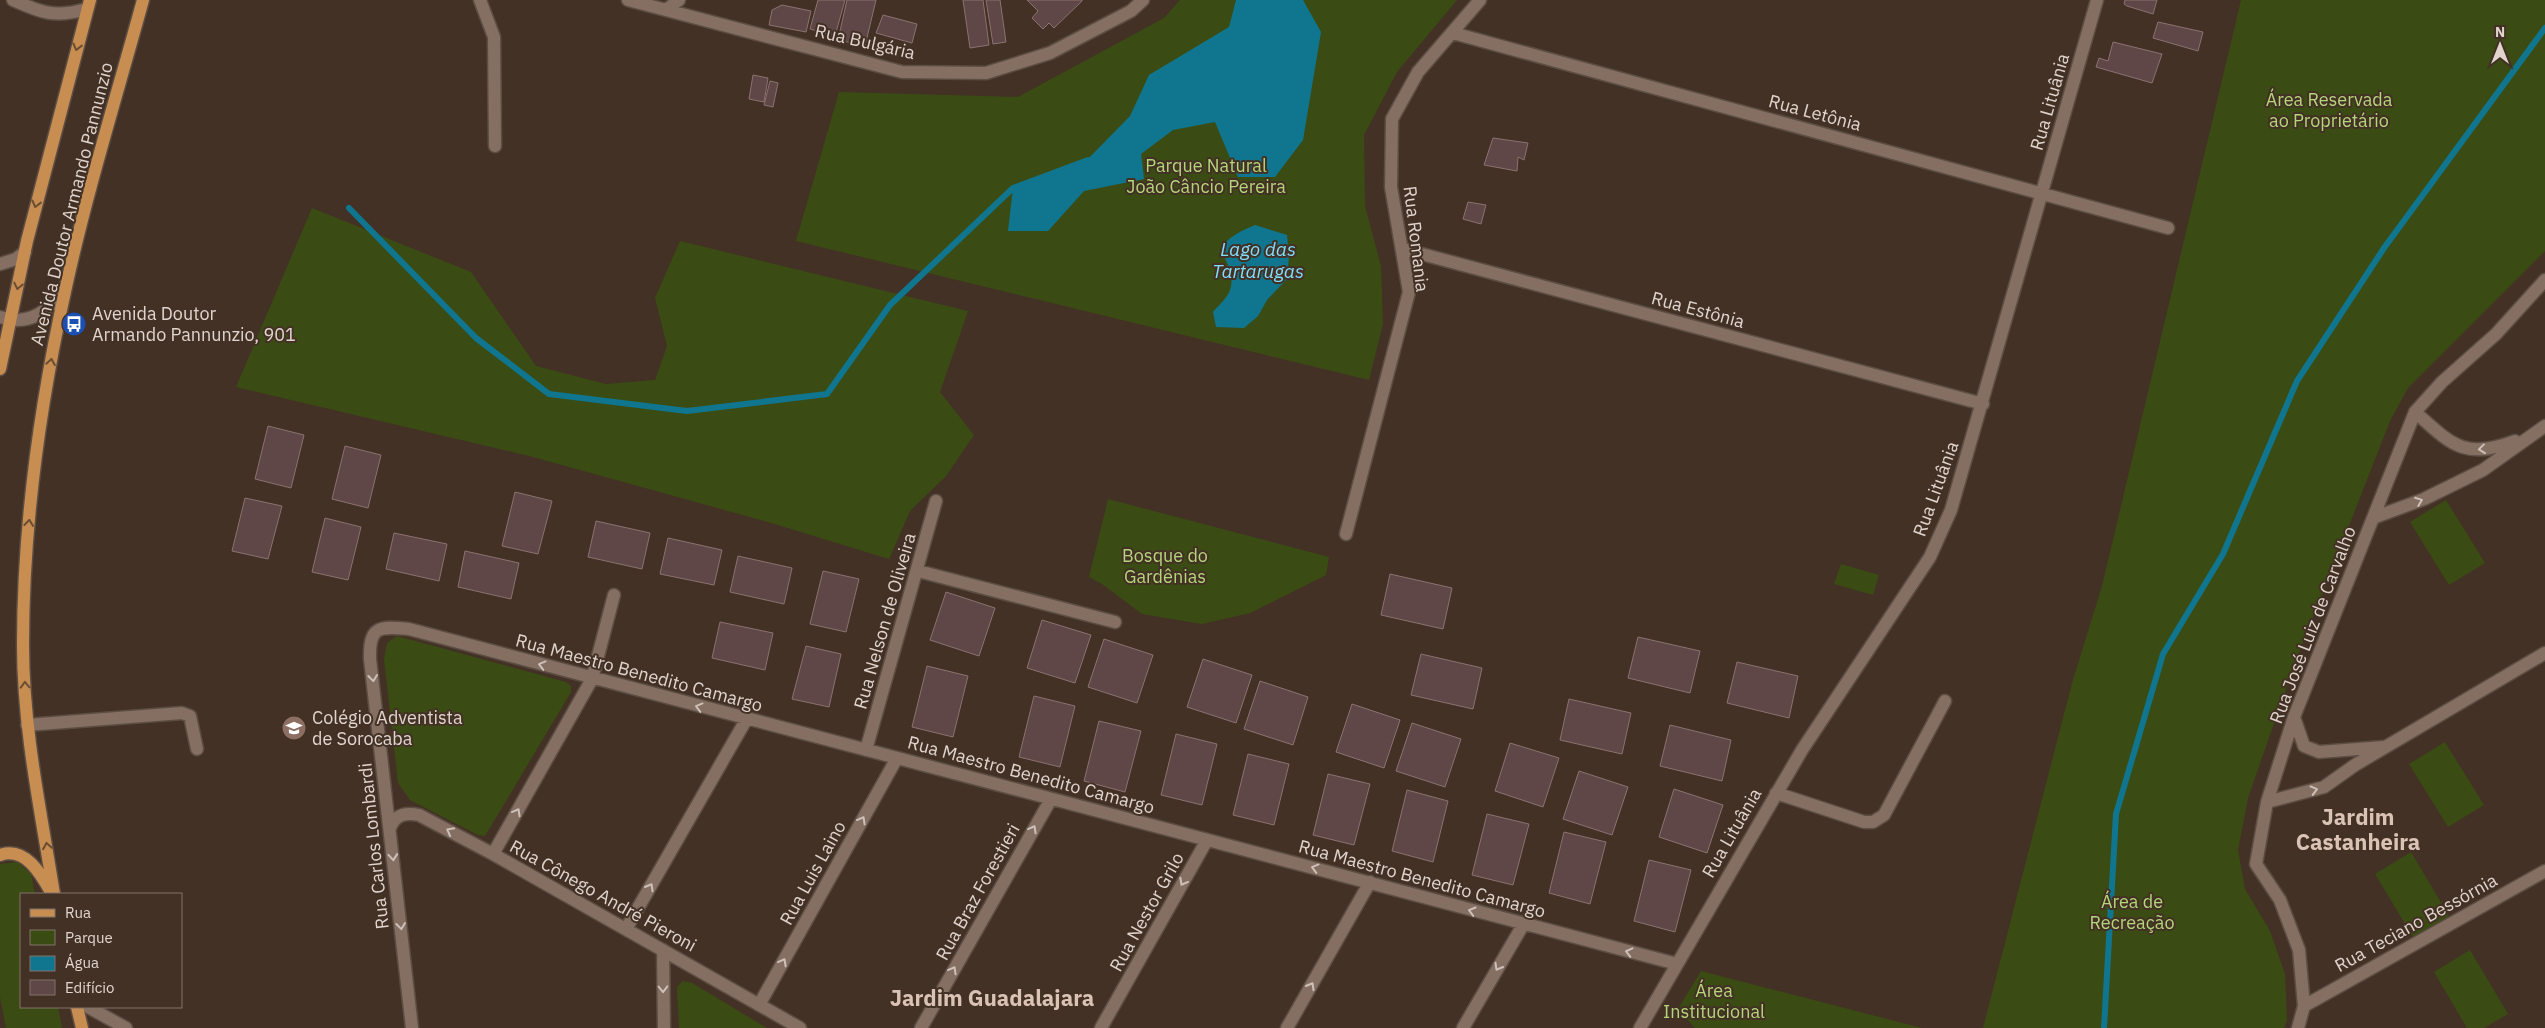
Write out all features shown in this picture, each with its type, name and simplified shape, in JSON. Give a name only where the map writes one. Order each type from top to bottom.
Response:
[{"type":"main road","name":"Avenida Doutor Armando Pannunzio","points":[[53,893],[26,725],[23,645],[28,533],[39,438],[66,285],[143,0]]},
{"type":"main road","name":"Avenida Doutor Armando Pannunzio","points":[[0,369],[5,318],[25,252],[88,5]]},
{"type":"main road","points":[[0,855],[21,856],[38,869],[52,893]]},
{"type":"main road","points":[[77,1008],[82,1028]]},
{"type":"street","points":[[13,0],[41,13],[53,15],[88,5]]},
{"type":"street","points":[[480,0],[494,37],[495,146]]},
{"type":"street","name":"Rua Bulgária","points":[[628,0],[902,72],[986,73],[1050,53],[1131,11],[1143,0]]},
{"type":"street","points":[[666,10],[679,0]]},
{"type":"street","name":"Rua Romania","points":[[1346,534],[1409,292],[1391,187],[1392,119],[1418,72],[1480,0]]},
{"type":"street","name":"Rua Lituânia","points":[[1640,1028],[1776,793],[1849,676],[1930,557],[1951,510],[1983,404],[2097,0]]},
{"type":"street","name":"Rua Letônia","points":[[1453,33],[2043,192],[2168,228]]},
{"type":"street","name":"Rua Estônia","points":[[1403,249],[1983,404]]},
{"type":"street","points":[[0,264],[16,259],[25,252]]},
{"type":"street","name":"Rua José Luiz de Carvalho","points":[[2298,1028],[2304,1006],[2299,950],[2280,900],[2256,864],[2267,802],[2294,717],[2415,412],[2442,382],[2496,334],[2545,280]]},
{"type":"street","points":[[5,318],[27,320],[38,316],[56,301],[66,285]]},
{"type":"street","points":[[2415,412],[2452,445],[2476,450],[2499,447],[2529,436]]},
{"type":"street","points":[[2373,518],[2424,499],[2483,470],[2545,426]]},
{"type":"street","name":"Rua Nelson de Oliveira","points":[[866,750],[918,571],[936,501]]},
{"type":"street","points":[[918,571],[1115,622]]},
{"type":"street","points":[[493,854],[592,679],[614,595]]},
{"type":"street","name":"Rua Maestro Benedito Camargo","points":[[376,631],[385,626],[409,629],[746,720],[897,758],[1370,882],[1523,925],[1677,964]]},
{"type":"street","name":"Rua Carlos Lombardi","points":[[376,631],[370,642],[370,660],[412,1028]]},
{"type":"street","points":[[2267,802],[2324,787],[2386,746],[2545,653]]},
{"type":"street","points":[[1776,793],[1864,822],[1879,820],[1884,815],[1945,701]]},
{"type":"street","points":[[26,725],[182,713],[190,716],[197,749]]},
{"type":"street","points":[[2294,717],[2304,746],[2319,752],[2386,746]]},
{"type":"street","points":[[626,929],[746,720]]},
{"type":"street","name":"Rua Luis Laino","points":[[759,1005],[897,758]]},
{"type":"street","name":"Rua Braz Forestieri","points":[[921,1028],[1051,799]]},
{"type":"street","name":"Rua Cônego André Pieroni","points":[[390,828],[394,820],[401,815],[411,813],[419,815],[493,854],[800,1028]]},
{"type":"street","name":"Rua Nestor Grilo","points":[[1101,1028],[1207,840]]},
{"type":"street","name":"Rua Teciano Bessórnia","points":[[2304,1006],[2545,871]]},
{"type":"street","points":[[1287,1028],[1370,882]]},
{"type":"street","points":[[1464,1028],[1523,925]]},
{"type":"street","points":[[662,950],[664,1028]]},
{"type":"street","points":[[90,1008],[126,1028]]},
{"type":"green space","name":"Parque Natural João Câncio Pereira","points":[[1180,0],[1457,0],[1397,72],[1364,135],[1365,206],[1381,266],[1383,324],[1369,380],[796,241],[839,92],[1018,97],[1164,18]]},
{"type":"green space","name":"Área de Recreação","points":[[2241,0],[2545,0],[2545,251],[2408,388],[2390,421],[2295,663],[2248,798],[2238,850],[2245,889],[2270,931],[2285,974],[2287,1020],[2284,1028],[1983,1028],[2072,683],[2102,586]]},
{"type":"green space","points":[[312,208],[471,272],[536,366],[606,384],[655,380],[667,346],[655,298],[680,241],[968,311],[940,392],[974,435],[946,476],[910,511],[889,559],[768,522],[533,457],[236,387]]},
{"type":"green space","name":"Bosque do Gardênias","points":[[1108,499],[1329,557],[1326,575],[1250,613],[1202,624],[1142,614],[1102,584],[1089,577]]},
{"type":"green space","points":[[2446,500],[2485,563],[2449,585],[2410,522]]},
{"type":"green space","points":[[1841,564],[1879,575],[1873,595],[1834,584]]},
{"type":"green space","points":[[397,636],[566,682],[571,686],[571,692],[485,836],[478,835],[410,800],[398,783],[384,659],[387,643]]},
{"type":"green space","points":[[2445,742],[2484,805],[2448,827],[2409,764]]},
{"type":"green space","points":[[2411,852],[2449,916],[2413,937],[2375,874]]},
{"type":"green space","points":[[17,862],[31,874],[35,893],[20,893],[20,1008],[58,1008],[62,1028],[6,1028],[0,997],[0,864]]},
{"type":"green space","points":[[2470,950],[2508,1014],[2484,1028],[2467,1028],[2434,972]]},
{"type":"green space","name":"Área Institucional","points":[[1701,971],[1922,1028],[1695,1028],[1678,1009]]},
{"type":"green space","points":[[683,981],[692,983],[767,1028],[679,1028],[677,987]]},
{"type":"water","points":[[1236,0],[1303,0],[1321,32],[1303,140],[1275,177],[1238,177],[1215,122],[1173,130],[1141,154],[1144,179],[1084,191],[1048,231],[1008,231],[1013,188],[1084,163],[1130,116],[1149,75],[1229,27]]},
{"type":"water","name":"Lago das Tartarugas","points":[[1255,225],[1287,235],[1289,256],[1287,279],[1267,300],[1258,316],[1244,328],[1216,327],[1213,312],[1229,293],[1231,279],[1230,269],[1223,248],[1227,241]]},
{"type":"building","points":[[818,0],[845,0],[835,36],[810,29]]},
{"type":"building","points":[[847,0],[876,0],[865,46],[838,40]]},
{"type":"building","points":[[963,0],[983,0],[989,45],[970,48]]},
{"type":"building","points":[[986,0],[1000,0],[1006,42],[993,44]]},
{"type":"building","points":[[1027,0],[1082,1],[1054,28],[1049,23],[1043,29],[1032,18],[1038,11]]},
{"type":"building","points":[[2125,0],[2157,0],[2153,14],[2127,6],[2124,4]]},
{"type":"building","points":[[782,5],[811,11],[806,32],[769,25],[772,10]]},
{"type":"building","points":[[883,15],[917,24],[912,43],[876,33]]},
{"type":"building","points":[[2158,22],[2203,32],[2198,51],[2153,38]]},
{"type":"building","points":[[2113,42],[2162,54],[2152,83],[2096,67],[2099,58],[2108,61]]},
{"type":"building","points":[[753,75],[768,78],[764,102],[749,99]]},
{"type":"building","points":[[770,81],[778,83],[773,107],[764,105]]},
{"type":"building","points":[[1493,138],[1528,143],[1524,160],[1518,157],[1517,171],[1484,165]]},
{"type":"building","points":[[1468,202],[1486,205],[1481,224],[1463,219]]},
{"type":"building","points":[[268,426],[304,435],[291,488],[255,479]]},
{"type":"building","points":[[345,446],[381,455],[368,508],[332,499]]},
{"type":"building","points":[[515,492],[552,501],[538,554],[502,546]]},
{"type":"building","points":[[245,498],[282,506],[268,559],[232,551]]},
{"type":"building","points":[[325,518],[361,527],[348,580],[312,572]]},
{"type":"building","points":[[596,521],[650,533],[642,569],[588,557]]},
{"type":"building","points":[[394,533],[447,544],[439,581],[386,569]]},
{"type":"building","points":[[668,538],[722,550],[714,585],[660,574]]},
{"type":"building","points":[[465,551],[519,563],[511,599],[458,587]]},
{"type":"building","points":[[738,556],[792,568],[784,604],[730,592]]},
{"type":"building","points":[[823,571],[859,579],[846,632],[810,624]]},
{"type":"building","points":[[1390,574],[1452,588],[1443,629],[1381,615]]},
{"type":"building","points":[[946,592],[995,608],[979,656],[930,640]]},
{"type":"building","points":[[1042,620],[1091,635],[1075,683],[1027,668]]},
{"type":"building","points":[[720,622],[773,633],[765,670],[712,658]]},
{"type":"building","points":[[1638,637],[1700,651],[1690,693],[1628,678]]},
{"type":"building","points":[[1104,639],[1153,655],[1137,703],[1088,687]]},
{"type":"building","points":[[806,646],[841,654],[829,707],[792,699]]},
{"type":"building","points":[[1421,654],[1482,668],[1473,709],[1411,695]]},
{"type":"building","points":[[1203,659],[1252,675],[1236,723],[1187,707]]},
{"type":"building","points":[[1737,662],[1798,676],[1789,718],[1727,703]]},
{"type":"building","points":[[927,666],[968,676],[953,737],[912,727]]},
{"type":"building","points":[[1260,681],[1308,697],[1293,745],[1244,729]]},
{"type":"building","points":[[1034,696],[1075,706],[1060,767],[1019,757]]},
{"type":"building","points":[[1569,699],[1631,713],[1622,754],[1560,740]]},
{"type":"building","points":[[1352,704],[1400,720],[1384,768],[1336,752]]},
{"type":"building","points":[[1099,721],[1141,731],[1125,792],[1084,781]]},
{"type":"building","points":[[1412,723],[1461,739],[1445,787],[1396,771]]},
{"type":"building","points":[[1670,725],[1731,740],[1722,781],[1660,766]]},
{"type":"building","points":[[1176,734],[1217,744],[1202,805],[1161,795]]},
{"type":"building","points":[[1510,743],[1559,758],[1543,807],[1495,791]]},
{"type":"building","points":[[1248,754],[1289,764],[1274,825],[1233,815]]},
{"type":"building","points":[[1579,771],[1628,787],[1612,835],[1563,819]]},
{"type":"building","points":[[1328,774],[1370,784],[1354,845],[1313,835]]},
{"type":"building","points":[[1674,789],[1723,805],[1707,853],[1659,837]]},
{"type":"building","points":[[1407,790],[1448,801],[1433,862],[1392,851]]},
{"type":"building","points":[[1487,814],[1529,824],[1513,885],[1472,875]]},
{"type":"building","points":[[1564,832],[1606,842],[1590,904],[1549,893]]},
{"type":"building","points":[[1649,860],[1691,870],[1675,932],[1634,921]]},
{"type":"waterway","points":[[2104,1028],[2116,814],[2163,654],[2223,554],[2297,381],[2384,248],[2545,28]]},
{"type":"waterway","points":[[349,208],[476,338],[549,394],[687,411],[827,394],[890,305],[1013,188],[1088,160]]},
{"type":"place","name":"Avenida Doutor Armando Pannunzio, 901","points":[[74,324]]},
{"type":"place","name":"Colégio Adventista de Sorocaba","points":[[294,728]]},
{"type":"district","name":"Jardim Castanheira","points":[[2358,830]]},
{"type":"district","name":"Jardim Guadalajara","points":[[992,998]]},
{"type":"park label","name":"Área Reservada ao Proprietário","points":[[2329,110]]}]
